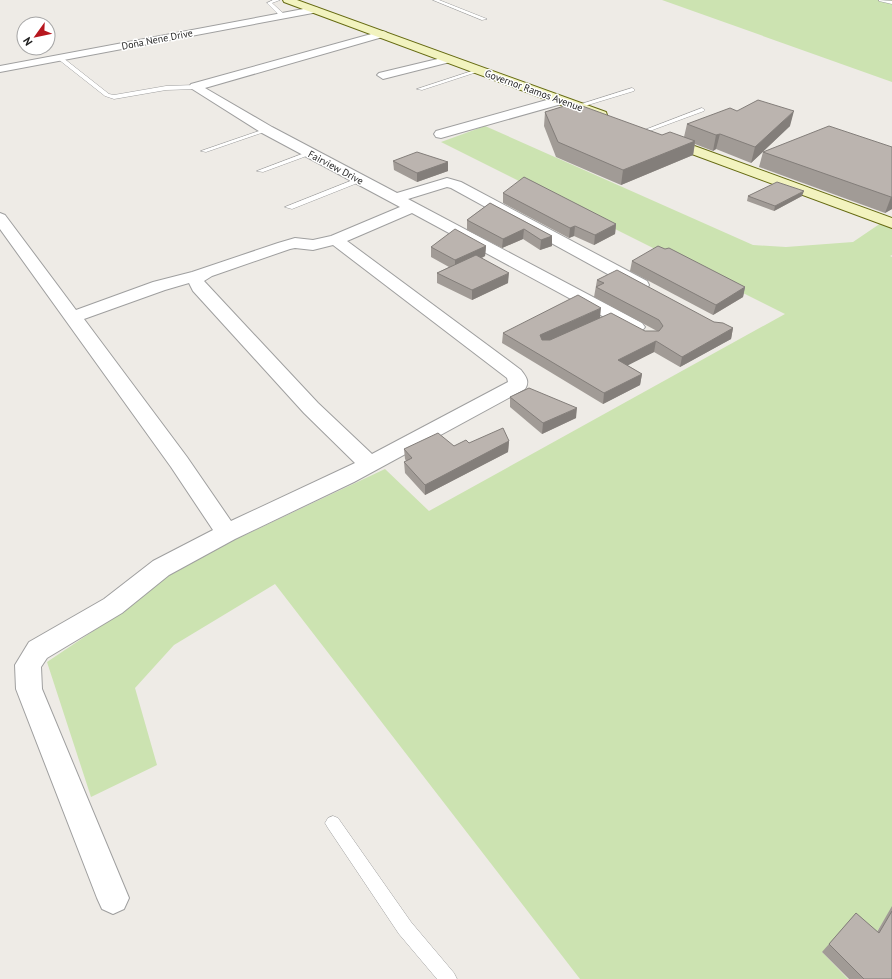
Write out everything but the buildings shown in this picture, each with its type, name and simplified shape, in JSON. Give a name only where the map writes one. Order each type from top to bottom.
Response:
[{"type":"main road","name":"Governor Ramos Avenue","points":[[288,0],[615,120]]},
{"type":"main road","points":[[630,126],[892,223]]},
{"type":"street","name":"Doña Nene Drive","points":[[0,69],[314,10]]},
{"type":"street","points":[[195,87],[382,34]]},
{"type":"street","points":[[383,75],[450,59]]},
{"type":"street","name":"Fairview Drive","points":[[195,87],[267,130],[361,180],[610,318],[646,333]]},
{"type":"street","points":[[442,134],[561,100]]},
{"type":"street","points":[[73,317],[159,286],[198,276],[289,244],[294,243],[313,245],[336,240],[442,183],[447,182],[456,185],[656,293]]},
{"type":"street","points":[[0,218],[179,462],[227,533]]},
{"type":"street","points":[[114,898],[29,689],[28,665],[38,650],[78,625],[113,606],[161,568],[227,533],[369,464],[514,388],[518,384],[518,380],[514,374],[336,240]]},
{"type":"street","points":[[198,276],[196,281],[199,287],[278,374],[369,464]]},
{"type":"lane","points":[[278,0],[269,3],[283,16]]},
{"type":"lane","points":[[435,0],[484,19]]},
{"type":"lane","points":[[881,0],[892,3]]},
{"type":"lane","points":[[60,58],[108,95],[114,96],[166,88],[195,87]]},
{"type":"lane","points":[[420,89],[480,70]]},
{"type":"lane","points":[[578,106],[632,90]]},
{"type":"lane","points":[[645,131],[702,110]]},
{"type":"lane","points":[[204,151],[267,130]]},
{"type":"lane","points":[[261,171],[310,153]]},
{"type":"lane","points":[[289,207],[361,180]]},
{"type":"lane","points":[[334,824],[405,928],[448,979]]},
{"type":"green space","points":[[662,0],[892,0],[892,82]]},
{"type":"green space","points":[[485,126],[753,245],[786,247],[853,242],[881,223],[892,228],[892,255],[890,256],[892,257],[892,908],[871,941],[822,952],[848,979],[580,979],[275,584],[174,645],[135,688],[157,765],[91,797],[47,662],[117,615],[164,576],[230,542],[385,469],[429,511],[785,314],[441,142]]}]
